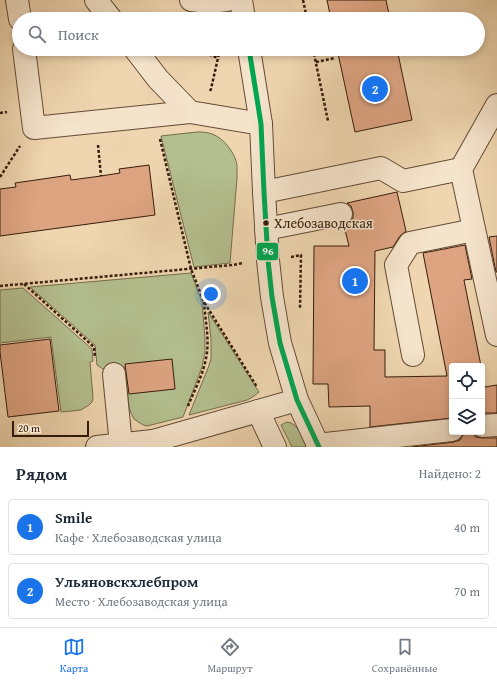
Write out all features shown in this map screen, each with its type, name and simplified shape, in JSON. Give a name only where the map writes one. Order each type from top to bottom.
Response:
[{"type":"street","points":[[17,0],[19,12]]},
{"type":"street","points":[[96,0],[105,12]]},
{"type":"street","points":[[191,0],[208,2],[227,0]]},
{"type":"street","points":[[242,0],[243,12]]},
{"type":"street","points":[[25,56],[34,128],[190,112],[261,124]]},
{"type":"street","points":[[140,56],[158,79],[190,112]]},
{"type":"street","points":[[250,56],[261,124],[268,260],[272,297],[280,343],[297,400],[318,446],[449,430]]},
{"type":"street","points":[[497,105],[461,169],[497,335]]},
{"type":"street","points":[[264,192],[381,168],[403,181],[461,169]]},
{"type":"street","points":[[266,229],[341,214]]},
{"type":"street","points":[[413,355],[396,264],[410,243],[474,230]]},
{"type":"street","points":[[114,374],[121,445]]},
{"type":"street","points":[[98,447],[153,444],[177,434],[297,400]]},
{"type":"street","points":[[265,410],[275,447]]},
{"type":"street","points":[[485,426],[497,424]]},
{"type":"path","points":[[303,0],[306,12]]},
{"type":"path","points":[[213,56],[218,58]]},
{"type":"path","points":[[315,56],[328,121]]},
{"type":"path","points":[[316,62],[335,58]]},
{"type":"path","points":[[159,135],[191,269],[204,302],[265,410]]},
{"type":"path","points":[[97,142],[101,176]]},
{"type":"path","points":[[0,177],[21,144]]},
{"type":"path","points":[[0,286],[232,265],[301,256]]},
{"type":"path","points":[[24,284],[94,347],[96,376],[114,374]]},
{"type":"path","points":[[177,434],[204,367],[207,353],[204,302]]},
{"type":"green space","points":[[197,132],[210,133],[221,139],[228,146],[236,160],[237,178],[230,263],[194,267],[161,136]]},
{"type":"green space","points":[[191,273],[202,302],[205,352],[202,367],[183,417],[147,426],[134,419],[131,413],[129,407],[125,367],[103,369],[97,365],[95,345],[30,287]]},
{"type":"green space","points":[[23,288],[92,349],[93,361],[90,362],[93,398],[89,405],[81,410],[61,412],[51,337],[0,343],[0,290]]},
{"type":"green space","points":[[208,312],[259,392],[247,400],[189,415],[211,359],[211,339]]},
{"type":"green space","points":[[287,422],[291,423],[297,428],[307,447],[292,447],[281,425]]},
{"type":"building","points":[[327,0],[386,0],[389,12],[330,12]]},
{"type":"building","points":[[339,56],[398,56],[412,120],[355,132]]},
{"type":"building","points":[[149,165],[155,215],[0,236],[0,189],[16,187],[15,183],[70,175],[71,180],[101,176],[120,173],[119,169]]},
{"type":"building","points":[[397,192],[406,231],[400,236],[393,247],[375,251],[374,350],[385,350],[385,377],[447,376],[423,253],[465,245],[472,279],[464,280],[480,363],[449,363],[449,418],[370,427],[370,406],[329,407],[328,384],[313,384],[314,246],[349,246],[344,226],[349,224],[353,218],[353,212],[351,206],[347,203]]},
{"type":"building","points":[[497,236],[497,272],[496,272],[489,237]]},
{"type":"building","points":[[50,339],[59,411],[8,417],[0,345]]},
{"type":"building","points":[[172,359],[175,389],[129,394],[125,364]]},
{"type":"building","points":[[497,385],[497,413],[485,413],[485,387]]},
{"type":"building","points":[[463,435],[474,435],[482,438],[497,438],[497,447],[412,447],[454,442],[460,440]]},
{"type":"transit line","name":"96","points":[[250,56],[261,124],[268,260],[272,297],[280,343],[297,400],[319,447]]},
{"type":"place","name":"Ульяновскхлебпром","points":[[375,89]]},
{"type":"place","name":"Хлебозаводская","points":[[266,223]]},
{"type":"place","name":"Smile","points":[[355,281]]}]
